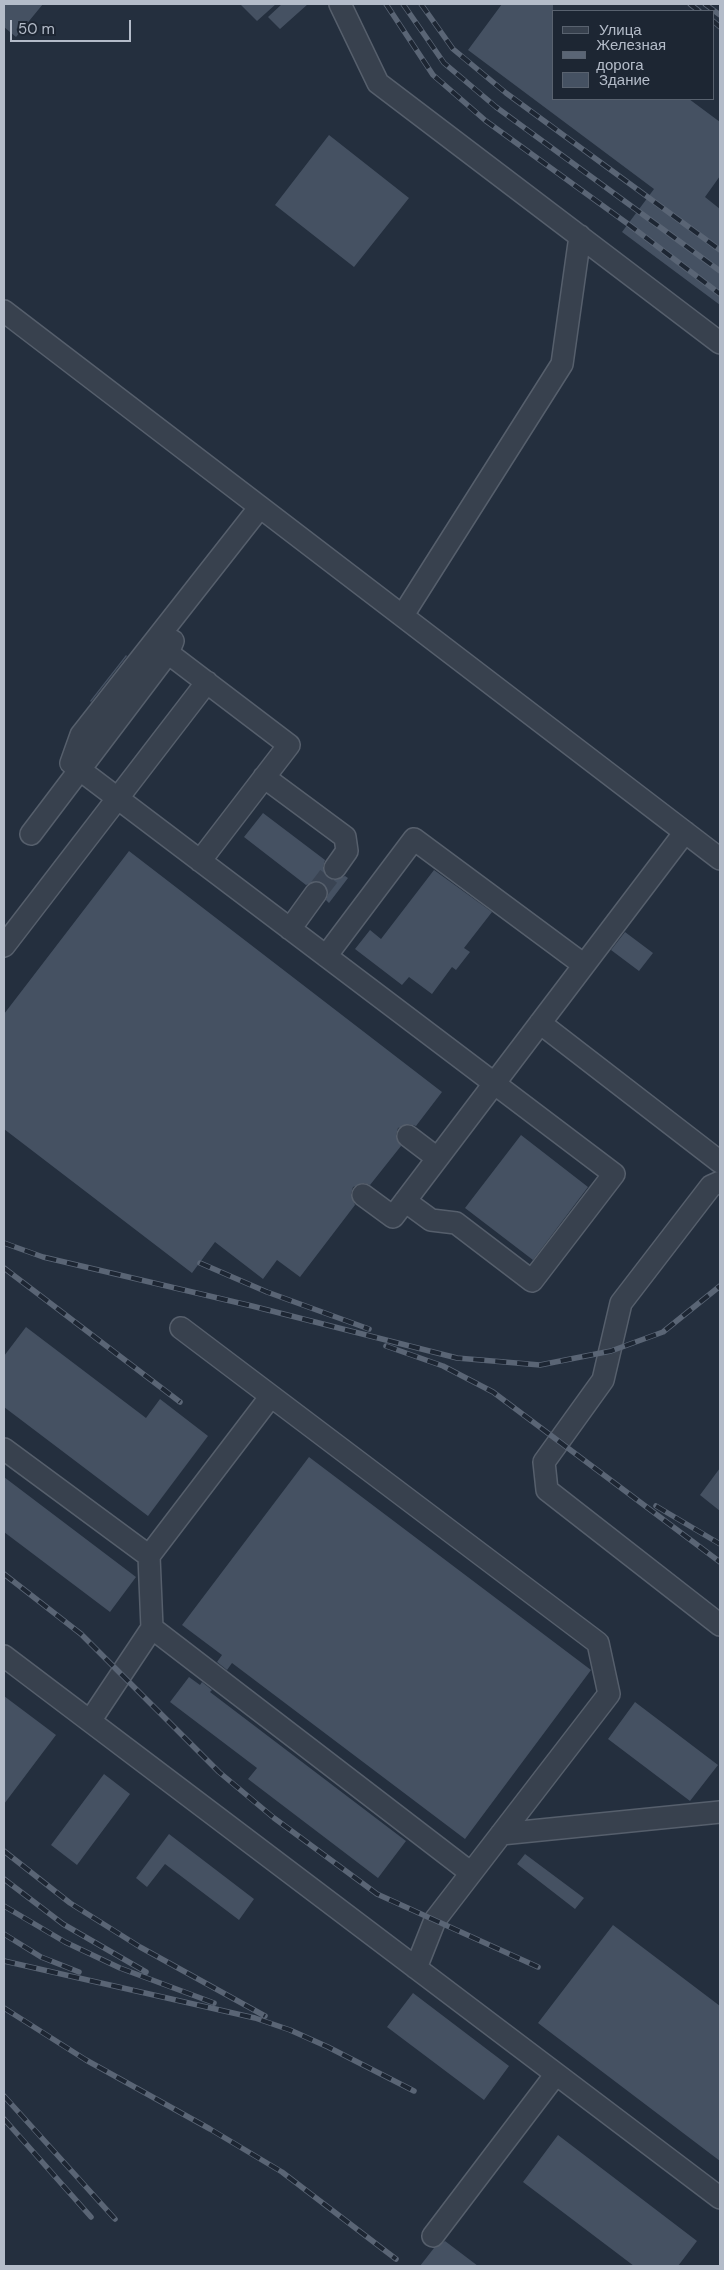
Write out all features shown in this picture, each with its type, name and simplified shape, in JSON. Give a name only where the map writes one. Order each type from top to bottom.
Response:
[{"type":"street","points":[[340,4],[378,83],[720,343]]},
{"type":"street","points":[[403,615],[562,364],[580,236]]},
{"type":"street","points":[[4,311],[720,859]]},
{"type":"street","points":[[260,507],[81,735],[71,763],[614,1174],[532,1281],[456,1223],[431,1220],[405,1200]]},
{"type":"street","points":[[31,834],[168,653],[192,593]]},
{"type":"street","points":[[168,653],[289,745],[200,861]]},
{"type":"street","points":[[4,946],[207,682]]},
{"type":"street","points":[[264,777],[345,837],[347,851],[335,868]]},
{"type":"street","points":[[363,1195],[393,1217],[685,832]]},
{"type":"street","points":[[326,956],[414,839],[584,965]]},
{"type":"street","points":[[290,929],[316,893]]},
{"type":"street","points":[[540,1023],[720,1162]]},
{"type":"street","points":[[408,1136],[437,1158]]},
{"type":"street","points":[[720,1182],[711,1186],[621,1303],[603,1380],[544,1462],[547,1490],[720,1625]]},
{"type":"street","points":[[181,1328],[598,1643],[609,1694],[435,1920],[416,1968]]},
{"type":"street","points":[[90,1721],[152,1628],[149,1556],[270,1396]]},
{"type":"street","points":[[4,1449],[149,1556]]},
{"type":"street","points":[[152,1628],[471,1873]]},
{"type":"street","points":[[4,1656],[720,2198]]},
{"type":"street","points":[[501,1834],[720,1812]]},
{"type":"street","points":[[433,2236],[556,2074]]},
{"type":"building","points":[[4,4],[43,4],[16,37],[4,27]]},
{"type":"building","points":[[240,4],[276,4],[257,21]]},
{"type":"building","points":[[282,4],[308,4],[280,29],[268,17]]},
{"type":"building","points":[[502,4],[553,4],[552,100],[690,100],[720,122],[720,176],[705,197],[720,209],[720,305],[622,232],[654,189],[468,50]]},
{"type":"building","points":[[329,135],[409,198],[354,267],[275,205]]},
{"type":"building","points":[[127,656],[91,702],[90,701]]},
{"type":"building","points":[[263,813],[325,860],[323,867],[327,878],[334,880],[345,876],[348,878],[329,903],[326,900],[328,894],[324,883],[317,881],[306,885],[244,837]]},
{"type":"building","points":[[129,851],[442,1092],[416,1126],[409,1124],[398,1128],[396,1135],[401,1146],[370,1185],[364,1183],[353,1187],[351,1194],[355,1205],[300,1277],[277,1260],[263,1279],[215,1242],[192,1273],[4,1129],[4,1014]]},
{"type":"building","points":[[434,870],[492,912],[464,948],[470,952],[456,970],[452,967],[432,994],[409,977],[402,985],[355,949],[370,930],[381,939]]},
{"type":"building","points":[[625,932],[653,953],[639,971],[611,950]]},
{"type":"building","points":[[521,1135],[588,1187],[533,1260],[465,1208]]},
{"type":"building","points":[[26,1327],[146,1418],[160,1399],[208,1436],[148,1516],[4,1407],[4,1356]]},
{"type":"building","points":[[309,1457],[591,1670],[465,1839],[232,1663],[227,1670],[217,1662],[222,1655],[182,1625]]},
{"type":"building","points":[[720,1468],[720,1511],[700,1495]]},
{"type":"building","points":[[4,1477],[136,1577],[110,1612],[4,1532]]},
{"type":"building","points":[[189,1677],[200,1685],[202,1682],[212,1690],[210,1692],[406,1841],[378,1878],[248,1779],[257,1768],[170,1702]]},
{"type":"building","points":[[4,1696],[56,1735],[4,1804]]},
{"type":"building","points":[[635,1702],[718,1765],[690,1801],[608,1739]]},
{"type":"building","points":[[104,1774],[130,1794],[77,1865],[51,1845]]},
{"type":"building","points":[[169,1834],[254,1899],[239,1920],[165,1864],[147,1887],[136,1878]]},
{"type":"building","points":[[525,1854],[584,1898],[575,1909],[517,1864]]},
{"type":"building","points":[[613,1925],[720,2006],[720,2161],[538,2023]]},
{"type":"building","points":[[413,1993],[509,2066],[484,2100],[387,2027]]},
{"type":"building","points":[[558,2135],[697,2241],[678,2266],[634,2266],[523,2182]]},
{"type":"building","points":[[445,2241],[478,2266],[420,2266],[434,2248]]},
{"type":"tunnel","points":[[316,893],[335,868]]},
{"type":"railway","points":[[386,4],[433,75],[486,121],[628,224],[720,294]]},
{"type":"railway","points":[[403,4],[444,63],[496,107],[720,271]]},
{"type":"railway","points":[[421,4],[453,49],[506,93],[720,250]]},
{"type":"railway","points":[[690,4],[698,10]]},
{"type":"railway","points":[[705,4],[713,10]]},
{"type":"railway","points":[[714,11],[720,15]]},
{"type":"railway","points":[[714,22],[720,27]]},
{"type":"railway","points":[[4,1243],[43,1257],[252,1306],[457,1358],[540,1365],[611,1351],[663,1332],[720,1286]]},
{"type":"railway","points":[[200,1263],[267,1292],[369,1329]]},
{"type":"railway","points":[[4,1268],[180,1402]]},
{"type":"railway","points":[[386,1346],[443,1366],[493,1392],[720,1562]]},
{"type":"railway","points":[[656,1506],[720,1544]]},
{"type":"railway","points":[[4,1574],[81,1634],[219,1772],[274,1818],[377,1894],[538,1967]]},
{"type":"railway","points":[[4,1851],[70,1903],[140,1947],[265,2016]]},
{"type":"railway","points":[[4,1879],[63,1924],[146,1972]]},
{"type":"railway","points":[[4,1906],[65,1942],[120,1968],[214,2003]]},
{"type":"railway","points":[[4,1934],[41,1957],[79,1972]]},
{"type":"railway","points":[[4,1961],[255,2018],[290,2030],[328,2047],[414,2091]]},
{"type":"railway","points":[[4,2008],[86,2060],[210,2129],[282,2172],[396,2259]]},
{"type":"railway","points":[[4,2096],[115,2219]]},
{"type":"railway","points":[[4,2119],[91,2217]]}]
